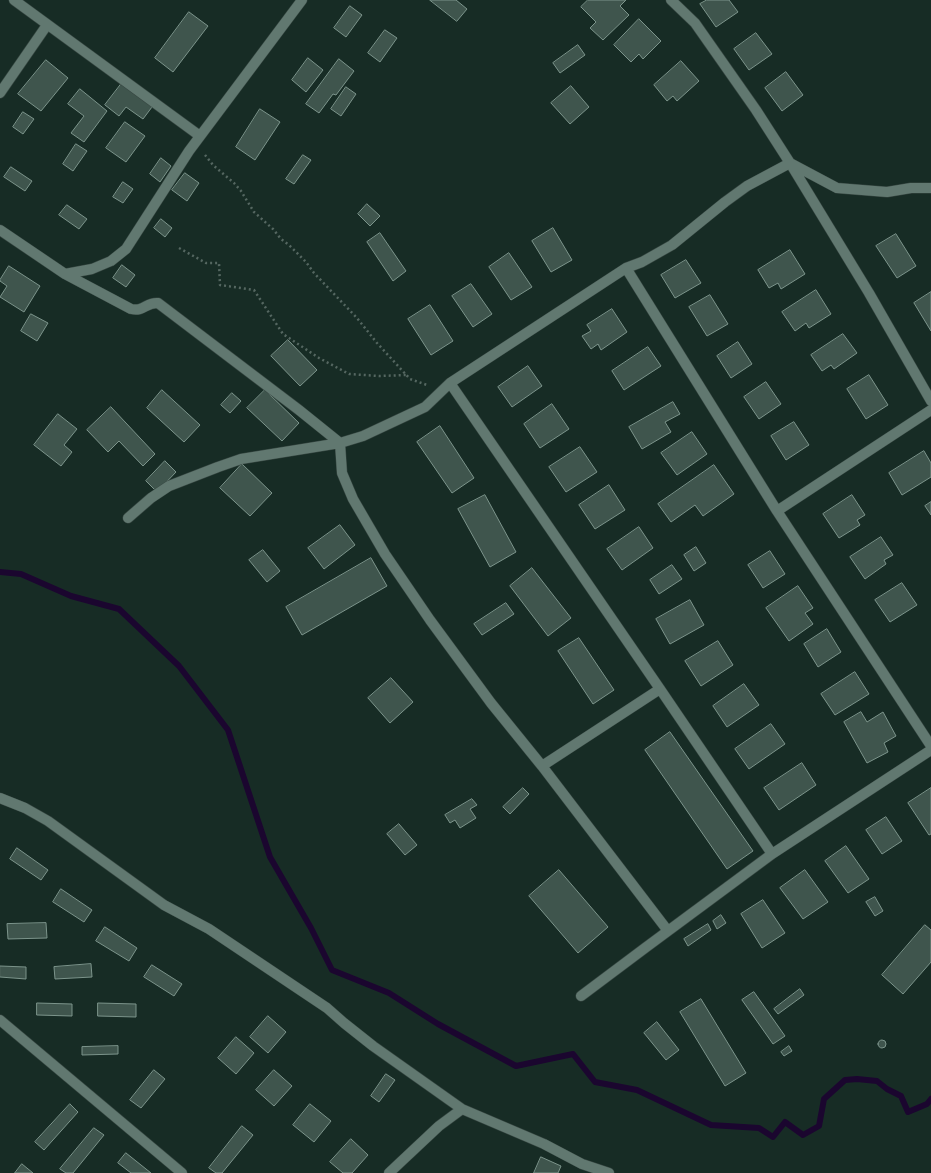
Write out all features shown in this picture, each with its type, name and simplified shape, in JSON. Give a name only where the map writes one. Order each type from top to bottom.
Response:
[{"type":"street","points":[[14,0],[200,136]]},
{"type":"street","points":[[66,274],[92,268],[112,261],[126,249],[200,136],[302,0]]},
{"type":"street","points":[[671,0],[695,23],[756,110],[869,293],[931,401]]},
{"type":"street","points":[[0,93],[48,25]]},
{"type":"street","points":[[790,163],[837,188],[887,192],[910,188],[931,188]]},
{"type":"street","points":[[128,518],[151,498],[169,486],[218,467],[241,459],[340,443],[363,436],[425,406],[450,383],[626,268],[642,262],[672,245],[747,186],[790,163]]},
{"type":"street","points":[[0,230],[66,274],[131,309],[142,309],[152,303],[158,303],[263,382],[340,443],[342,473],[353,499],[385,554],[430,620],[491,703],[542,766],[668,931]]},
{"type":"street","points":[[626,268],[777,511],[931,746]]},
{"type":"street","points":[[450,383],[772,854]]},
{"type":"street","points":[[777,511],[931,410]]},
{"type":"street","points":[[542,766],[660,689]]},
{"type":"street","points":[[581,996],[772,854],[931,750]]},
{"type":"street","points":[[0,798],[25,808],[48,821],[164,905],[209,929],[327,1008],[373,1046],[462,1109],[544,1144],[580,1168],[609,1173]]},
{"type":"street","points":[[0,1020],[182,1173]]},
{"type":"street","points":[[389,1173],[439,1126],[462,1109]]},
{"type":"path","points":[[200,136],[200,147],[205,157],[212,165],[234,183],[241,191],[254,212],[274,228],[281,239],[289,244],[306,262],[314,273],[357,318],[377,343],[410,379],[441,391]]},
{"type":"path","points":[[179,248],[206,263],[219,264],[220,285],[254,290],[283,334],[319,358],[350,374],[379,376],[407,375]]},
{"type":"building","points":[[430,0],[456,0],[467,9],[457,21]]},
{"type":"building","points":[[588,0],[626,0],[620,6],[629,15],[603,40],[590,28],[596,22],[581,7]]},
{"type":"building","points":[[707,0],[729,0],[738,12],[716,27],[700,4]]},
{"type":"building","points":[[350,6],[362,15],[346,37],[334,28]]},
{"type":"building","points":[[189,12],[208,26],[173,72],[155,58]]},
{"type":"building","points":[[639,19],[661,41],[643,59],[639,54],[631,62],[614,45]]},
{"type":"building","points":[[385,30],[397,38],[380,62],[368,53]]},
{"type":"building","points":[[756,33],[772,54],[749,70],[734,49]]},
{"type":"building","points":[[578,45],[585,55],[560,73],[553,63]]},
{"type":"building","points":[[308,58],[323,70],[306,92],[292,80]]},
{"type":"building","points":[[339,59],[354,71],[336,95],[333,94],[319,113],[306,104]]},
{"type":"building","points":[[46,60],[68,78],[41,111],[18,94]]},
{"type":"building","points":[[681,61],[699,81],[677,101],[673,96],[667,101],[654,85]]},
{"type":"building","points":[[786,72],[803,95],[782,111],[765,88]]},
{"type":"building","points":[[122,83],[152,107],[143,119],[126,107],[119,116],[105,105]]},
{"type":"building","points":[[571,86],[589,107],[570,124],[551,103]]},
{"type":"building","points":[[346,87],[356,94],[341,116],[331,109]]},
{"type":"building","points":[[80,89],[107,111],[84,142],[71,133],[84,116],[68,104]]},
{"type":"building","points":[[260,109],[280,122],[255,160],[236,147]]},
{"type":"building","points":[[23,112],[34,119],[23,134],[13,127]]},
{"type":"building","points":[[125,122],[145,136],[126,162],[106,148]]},
{"type":"building","points":[[76,144],[87,151],[73,171],[63,164]]},
{"type":"building","points":[[303,155],[311,160],[294,184],[286,179]]},
{"type":"building","points":[[161,158],[171,166],[160,182],[150,174]]},
{"type":"building","points":[[11,167],[32,181],[25,191],[4,177]]},
{"type":"building","points":[[185,173],[199,183],[187,201],[172,190]]},
{"type":"building","points":[[123,182],[133,189],[123,203],[113,197]]},
{"type":"building","points":[[367,204],[380,216],[370,226],[358,214]]},
{"type":"building","points":[[67,205],[87,219],[79,229],[59,215]]},
{"type":"building","points":[[161,219],[172,228],[165,237],[154,228]]},
{"type":"building","points":[[553,228],[572,260],[551,272],[532,241]]},
{"type":"building","points":[[380,233],[406,271],[393,281],[367,242]]},
{"type":"building","points":[[896,234],[916,266],[897,278],[876,246]]},
{"type":"building","points":[[790,250],[805,274],[781,289],[778,283],[769,288],[758,270]]},
{"type":"building","points":[[509,253],[532,287],[511,300],[489,267]]},
{"type":"building","points":[[686,260],[701,283],[675,298],[661,275]]},
{"type":"building","points":[[122,265],[135,275],[126,287],[113,278]]},
{"type":"building","points":[[9,266],[40,286],[24,312],[0,297],[7,286],[0,280]]},
{"type":"building","points":[[471,284],[492,314],[473,327],[452,296]]},
{"type":"building","points":[[816,290],[831,314],[809,328],[806,323],[795,331],[782,312]]},
{"type":"building","points":[[931,292],[931,331],[914,303]]},
{"type":"building","points":[[710,295],[728,324],[707,336],[689,307]]},
{"type":"building","points":[[430,305],[453,341],[431,355],[408,319]]},
{"type":"building","points":[[612,309],[627,332],[601,350],[598,344],[591,349],[582,336],[591,331],[587,325]]},
{"type":"building","points":[[31,314],[48,323],[37,341],[21,331]]},
{"type":"building","points":[[843,334],[857,353],[834,369],[831,365],[822,371],[811,355]]},
{"type":"building","points":[[288,340],[317,370],[300,386],[271,356]]},
{"type":"building","points":[[738,342],[752,364],[731,378],[717,356]]},
{"type":"building","points":[[648,347],[661,366],[624,390],[612,371]]},
{"type":"building","points":[[528,366],[542,386],[512,407],[498,387]]},
{"type":"building","points":[[869,375],[888,405],[866,419],[847,389]]},
{"type":"building","points":[[766,382],[781,404],[759,419],[744,397]]},
{"type":"building","points":[[162,390],[200,425],[184,442],[147,408]]},
{"type":"building","points":[[265,390],[299,423],[282,441],[247,408]]},
{"type":"building","points":[[232,393],[241,401],[230,413],[221,405]]},
{"type":"building","points":[[673,402],[680,414],[665,422],[671,432],[642,449],[629,427]]},
{"type":"building","points":[[552,404],[569,429],[540,448],[524,424]]},
{"type":"building","points":[[111,407],[155,454],[143,466],[119,441],[108,452],[87,430]]},
{"type":"building","points":[[58,414],[77,429],[64,445],[72,452],[61,466],[34,445]]},
{"type":"building","points":[[794,422],[809,445],[786,460],[771,436]]},
{"type":"building","points":[[440,426],[474,478],[452,493],[417,442]]},
{"type":"building","points":[[692,432],[707,454],[677,475],[661,453]]},
{"type":"building","points":[[580,447],[597,472],[566,492],[549,467]]},
{"type":"building","points":[[924,451],[931,463],[931,477],[902,495],[889,473]]},
{"type":"building","points":[[165,461],[176,472],[157,492],[146,481]]},
{"type":"building","points":[[242,464],[272,493],[250,516],[220,488]]},
{"type":"building","points":[[714,465],[734,494],[703,516],[695,505],[671,522],[658,504]]},
{"type":"building","points":[[609,485],[625,510],[595,529],[579,505]]},
{"type":"building","points":[[485,495],[516,552],[490,567],[458,509]]},
{"type":"building","points":[[852,495],[865,515],[857,520],[860,525],[839,538],[823,514]]},
{"type":"building","points":[[931,502],[931,515],[925,506]]},
{"type":"building","points":[[340,525],[355,545],[324,569],[308,548]]},
{"type":"building","points":[[639,527],[653,548],[622,570],[607,549]]},
{"type":"building","points":[[881,537],[893,555],[884,560],[886,564],[865,579],[850,557]]},
{"type":"building","points":[[696,547],[706,563],[694,571],[684,555]]},
{"type":"building","points":[[263,550],[280,571],[267,582],[249,560]]},
{"type":"building","points":[[770,551],[785,574],[763,588],[748,565]]},
{"type":"building","points":[[371,558],[387,586],[302,635],[286,607]]},
{"type":"building","points":[[672,565],[682,579],[659,594],[650,580]]},
{"type":"building","points":[[532,568],[571,618],[548,636],[510,586]]},
{"type":"building","points":[[902,583],[917,605],[890,622],[875,600]]},
{"type":"building","points":[[798,586],[813,608],[805,613],[813,624],[789,641],[766,608]]},
{"type":"building","points":[[690,600],[704,625],[670,644],[656,619]]},
{"type":"building","points":[[506,603],[514,614],[482,635],[474,624]]},
{"type":"building","points":[[827,629],[841,652],[818,667],[804,644]]},
{"type":"building","points":[[579,638],[614,690],[593,704],[558,651]]},
{"type":"building","points":[[718,641],[733,665],[701,686],[685,661]]},
{"type":"building","points":[[855,672],[869,694],[835,715],[821,694]]},
{"type":"building","points":[[391,678],[413,702],[390,723],[368,698]]},
{"type":"building","points":[[744,684],[759,705],[727,727],[713,706]]},
{"type":"building","points":[[861,712],[867,722],[883,712],[896,736],[884,743],[888,752],[867,763],[844,722]]},
{"type":"building","points":[[771,724],[785,744],[749,769],[735,749]]},
{"type":"building","points":[[670,732],[753,851],[727,869],[645,750]]},
{"type":"building","points":[[802,763],[816,785],[779,810],[764,788]]},
{"type":"building","points":[[523,788],[529,794],[510,814],[503,807]]},
{"type":"building","points":[[931,788],[931,834],[929,835],[908,803]]},
{"type":"building","points":[[472,799],[477,805],[470,809],[476,818],[460,828],[455,820],[450,823],[445,815]]},
{"type":"building","points":[[886,817],[902,841],[882,854],[866,830]]},
{"type":"building","points":[[399,824],[417,845],[405,855],[387,834]]},
{"type":"building","points":[[846,846],[869,879],[848,893],[825,861]]},
{"type":"building","points":[[17,848],[48,870],[41,880],[10,859]]},
{"type":"building","points":[[559,870],[608,927],[578,953],[529,896]]},
{"type":"building","points":[[805,870],[828,902],[803,919],[780,888]]},
{"type":"building","points":[[61,889],[92,910],[84,922],[53,902]]},
{"type":"building","points":[[875,897],[883,911],[875,916],[866,902]]},
{"type":"building","points":[[763,900],[785,933],[762,948],[741,914]]},
{"type":"building","points":[[721,915],[726,923],[717,929],[713,921]]},
{"type":"building","points":[[46,923],[47,938],[8,939],[7,924]]},
{"type":"building","points":[[708,924],[711,930],[688,946],[684,939]]},
{"type":"building","points":[[925,925],[931,930],[931,962],[903,994],[882,975]]},
{"type":"building","points":[[105,927],[137,948],[129,961],[96,941]]},
{"type":"building","points":[[91,964],[92,977],[55,979],[54,967]]},
{"type":"building","points":[[152,965],[182,984],[174,996],[144,977]]},
{"type":"building","points":[[0,966],[26,967],[26,979],[0,977]]},
{"type":"building","points":[[800,989],[804,995],[778,1014],[774,1009]]},
{"type":"building","points":[[754,992],[785,1036],[773,1044],[742,1000]]},
{"type":"building","points":[[701,999],[746,1073],[725,1086],[680,1012]]},
{"type":"building","points":[[37,1003],[72,1004],[72,1016],[37,1015]]},
{"type":"building","points":[[98,1003],[136,1004],[136,1017],[98,1016]]},
{"type":"building","points":[[268,1016],[286,1032],[268,1053],[250,1037]]},
{"type":"building","points":[[657,1022],[679,1050],[666,1060],[644,1033]]},
{"type":"building","points":[[236,1037],[254,1053],[236,1074],[218,1058]]},
{"type":"building","points":[[882,1040],[885,1041],[885,1047],[882,1048],[879,1047],[878,1044],[879,1041]]},
{"type":"building","points":[[118,1046],[118,1054],[82,1055],[82,1047]]},
{"type":"building","points":[[789,1046],[792,1051],[784,1056],[781,1052]]},
{"type":"building","points":[[154,1070],[165,1079],[141,1108],[130,1100]]},
{"type":"building","points":[[274,1070],[292,1086],[274,1106],[256,1090]]},
{"type":"building","points":[[386,1074],[395,1080],[379,1102],[371,1096]]},
{"type":"building","points":[[70,1104],[78,1112],[44,1150],[35,1142]]},
{"type":"building","points":[[310,1104],[331,1121],[314,1142],[293,1125]]},
{"type":"building","points":[[242,1126],[253,1135],[222,1173],[216,1173],[209,1168]]},
{"type":"building","points":[[94,1128],[104,1135],[73,1173],[66,1173],[60,1169]]},
{"type":"building","points":[[351,1139],[368,1155],[352,1173],[343,1173],[330,1162]]},
{"type":"building","points":[[126,1153],[151,1173],[131,1173],[118,1163]]},
{"type":"building","points":[[541,1157],[561,1166],[558,1173],[534,1173]]},
{"type":"building","points":[[22,1164],[33,1173],[15,1173]]},
{"type":"waterway","points":[[0,572],[21,574],[71,596],[119,609],[179,666],[228,730],[270,857],[311,928],[332,970],[389,993],[438,1024],[516,1066],[573,1054],[595,1082],[637,1090],[711,1125],[759,1128],[773,1137],[785,1122],[803,1135],[819,1126],[824,1099],[845,1080],[857,1079],[877,1081],[887,1089],[901,1096],[908,1112],[927,1104],[931,1099]]}]
